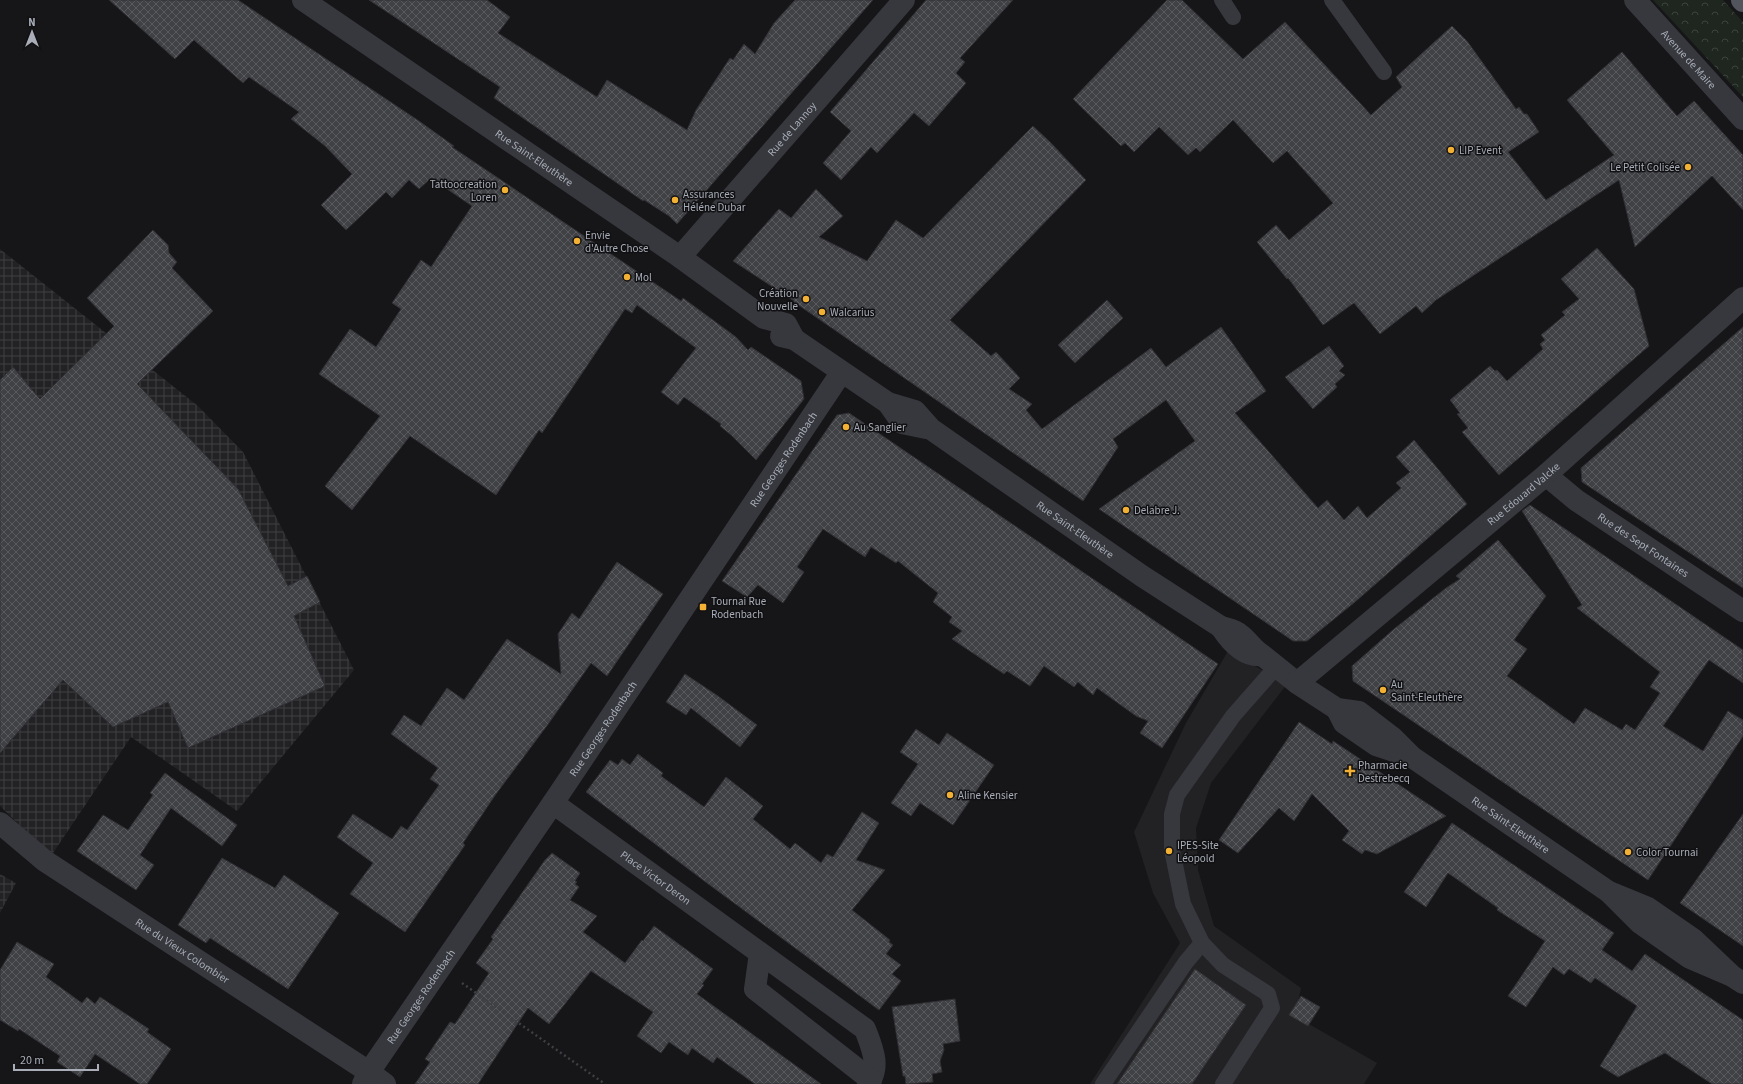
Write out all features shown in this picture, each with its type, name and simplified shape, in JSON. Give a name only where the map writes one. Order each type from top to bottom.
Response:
[{"type":"street","name":"Rue Saint-Eleuthère","points":[[303,0],[680,258],[764,318],[786,324],[794,340],[841,373],[888,403],[915,411],[931,429],[1142,576],[1221,628],[1232,643],[1269,661],[1297,683],[1337,710],[1359,712],[1393,738],[1412,758],[1609,892],[1648,908],[1693,939],[1738,979]]},
{"type":"street","name":"Rue de Lannoy","points":[[680,258],[904,0]]},
{"type":"street","name":"Avenue de Maire","points":[[1635,0],[1743,119]]},
{"type":"street","name":"Rue Edouard Valcke","points":[[1297,683],[1546,475],[1743,298]]},
{"type":"street","name":"Rue Georges Rodenbach","points":[[372,1080],[440,968],[553,803],[841,373]]},
{"type":"street","name":"Rue des Sept Fontaines","points":[[1546,475],[1576,500],[1743,611]]},
{"type":"street","name":"Place Victor Deron","points":[[553,803],[865,1029],[876,1058],[869,1082],[755,989],[760,953]]},
{"type":"street","name":"Rue du Vieux Colombier","points":[[0,823],[45,861],[372,1080]]},
{"type":"lane","points":[[1222,0],[1233,17]]},
{"type":"lane","points":[[1332,0],[1384,72]]},
{"type":"lane","points":[[1223,1084],[1272,1008],[1268,994],[1223,965],[1202,943],[1183,904],[1172,850],[1172,814],[1177,795],[1233,716],[1269,661]]},
{"type":"lane","points":[[1103,1084],[1186,962],[1202,943]]},
{"type":"path","points":[[440,968],[605,1084]]},
{"type":"shaded area","points":[[0,249],[198,406],[243,452],[354,670],[237,811],[131,737],[53,853],[41,846],[0,806]]},
{"type":"shaded area","name":"IPES-Site Léopold","points":[[1228,651],[1287,684],[1211,783],[1196,828],[1198,870],[1214,926],[1301,988],[1295,1016],[1377,1063],[1364,1084],[1090,1084],[1180,943],[1153,893],[1134,832],[1186,723]]},
{"type":"shaded area","points":[[0,874],[16,883],[0,913]]},
{"type":"green space","points":[[1653,0],[1723,0],[1743,22],[1743,97]]},
{"type":"building","points":[[109,0],[238,0],[419,121],[454,146],[452,147],[681,301],[683,298],[736,337],[748,350],[751,347],[801,381],[804,399],[756,460],[720,426],[721,424],[684,397],[678,405],[661,392],[696,348],[637,305],[632,313],[625,309],[542,433],[539,430],[496,495],[410,436],[352,510],[325,486],[380,416],[319,374],[350,329],[376,347],[401,309],[392,303],[421,260],[431,267],[472,206],[431,178],[419,189],[409,180],[392,198],[386,192],[346,230],[321,205],[352,174],[325,146],[291,119],[299,112],[249,77],[243,83],[194,40],[175,59]]},
{"type":"building","points":[[369,0],[487,0],[510,17],[498,33],[597,97],[607,80],[687,130],[696,110],[730,58],[733,60],[744,44],[755,54],[774,23],[795,0],[873,0],[677,224],[669,216],[644,200],[643,201],[494,98],[500,87]]},
{"type":"building","points":[[926,0],[1013,0],[960,58],[965,62],[956,73],[966,83],[929,126],[914,113],[877,153],[871,147],[841,180],[823,163],[851,131],[830,112]]},
{"type":"building","points":[[1167,0],[1182,0],[1243,59],[1285,22],[1371,115],[1402,87],[1396,77],[1452,26],[1467,41],[1516,109],[1519,107],[1524,114],[1527,114],[1539,132],[1508,152],[1546,200],[1614,155],[1567,100],[1622,52],[1677,116],[1694,101],[1743,155],[1743,210],[1712,176],[1635,247],[1619,180],[1436,300],[1422,313],[1416,306],[1380,334],[1354,303],[1323,325],[1288,278],[1287,279],[1257,242],[1276,225],[1289,240],[1333,203],[1287,151],[1273,163],[1233,120],[1200,152],[1196,148],[1188,155],[1159,127],[1134,152],[1125,143],[1121,146],[1073,99]]},
{"type":"building","points":[[1033,126],[1086,180],[950,320],[991,356],[996,352],[1020,378],[1009,389],[1032,404],[1026,410],[1042,429],[1151,348],[1166,367],[1221,327],[1266,391],[1235,413],[1318,508],[1327,500],[1344,520],[1358,506],[1367,518],[1401,488],[1396,483],[1410,472],[1396,457],[1414,440],[1467,504],[1355,602],[1307,641],[1293,641],[1099,509],[1195,441],[1166,400],[1113,439],[1118,447],[1083,501],[794,301],[733,261],[779,209],[791,218],[816,189],[843,216],[819,237],[867,261],[896,220],[923,238]]},
{"type":"building","points":[[153,230],[168,245],[169,253],[177,262],[172,268],[213,311],[137,384],[238,489],[288,586],[307,576],[320,602],[294,616],[325,686],[188,748],[168,702],[113,727],[63,680],[0,753],[0,380],[13,367],[40,399],[114,326],[87,298]]},
{"type":"building","points":[[1597,248],[1634,289],[1649,346],[1499,475],[1462,432],[1468,428],[1457,414],[1460,413],[1450,400],[1490,366],[1495,371],[1497,370],[1507,381],[1543,349],[1540,344],[1545,340],[1541,335],[1565,315],[1562,312],[1579,299],[1561,279]]},
{"type":"building","points":[[1107,300],[1123,318],[1075,363],[1058,345]]},
{"type":"building","points":[[1743,327],[1743,588],[1582,482],[1581,468]]},
{"type":"building","points":[[1329,346],[1344,366],[1339,371],[1345,375],[1335,384],[1337,387],[1313,409],[1285,377]]},
{"type":"building","points":[[849,413],[1218,664],[1162,748],[1140,733],[1148,721],[1136,716],[1097,688],[1093,695],[1078,682],[1074,687],[1044,666],[1030,686],[1007,671],[1004,674],[952,639],[962,631],[949,622],[952,617],[933,602],[938,593],[898,561],[896,563],[871,547],[865,557],[823,529],[797,567],[804,572],[783,603],[758,585],[747,597],[722,581],[837,415]]},
{"type":"building","points":[[1530,505],[1743,650],[1743,683],[1709,660],[1663,726],[1703,751],[1728,711],[1743,720],[1743,736],[1648,880],[1353,681],[1352,666],[1394,629],[1446,588],[1460,579],[1456,576],[1498,540],[1546,596],[1514,640],[1527,649],[1507,676],[1574,724],[1585,708],[1622,730],[1626,724],[1635,730],[1660,693],[1650,687],[1660,672],[1577,608],[1582,605],[1522,511]]},
{"type":"building","points":[[617,562],[663,594],[607,676],[591,663],[549,723],[496,794],[463,843],[465,845],[405,932],[350,894],[373,863],[337,837],[353,814],[392,839],[401,826],[407,830],[439,785],[430,779],[438,768],[391,734],[404,715],[421,726],[447,688],[464,700],[507,639],[561,674],[558,634],[572,613],[579,619]]},
{"type":"building","points":[[685,674],[757,725],[740,747],[691,708],[686,715],[666,702]]},
{"type":"building","points":[[1299,722],[1332,744],[1333,741],[1446,816],[1377,854],[1365,850],[1362,854],[1342,840],[1349,831],[1312,794],[1294,821],[1279,808],[1238,853],[1219,840]]},
{"type":"building","points":[[916,729],[939,745],[947,733],[994,765],[953,825],[920,803],[911,816],[891,803],[918,764],[900,752]]},
{"type":"building","points":[[638,754],[663,773],[661,776],[704,807],[726,777],[763,806],[753,819],[790,849],[795,843],[821,863],[827,854],[833,857],[862,812],[879,823],[856,860],[885,870],[852,910],[890,940],[889,942],[893,945],[886,954],[901,965],[892,974],[901,981],[879,1010],[586,792],[610,760],[618,765],[622,759],[630,765]]},
{"type":"building","points":[[165,773],[237,825],[222,846],[171,808],[140,855],[154,865],[136,890],[77,851],[103,815],[128,830],[153,795],[150,793]]},
{"type":"building","points":[[1743,814],[1743,946],[1680,903]]},
{"type":"building","points":[[1452,823],[1614,933],[1602,950],[1632,971],[1645,954],[1743,1020],[1743,1084],[1712,1084],[1665,1053],[1618,1077],[1600,1066],[1637,1006],[1595,978],[1591,983],[1569,969],[1564,975],[1553,967],[1526,1007],[1508,996],[1545,941],[1497,910],[1498,908],[1448,873],[1426,907],[1404,892]]},
{"type":"building","points":[[552,853],[580,873],[575,881],[577,882],[575,884],[579,887],[570,900],[597,916],[583,932],[625,963],[654,926],[713,969],[697,994],[821,1084],[755,1084],[717,1057],[713,1063],[692,1048],[688,1055],[669,1042],[661,1053],[637,1036],[653,1012],[591,971],[549,1024],[528,1008],[478,1084],[415,1084],[430,1062],[425,1059],[450,1022],[455,1024],[489,973],[476,963],[493,939],[491,937],[545,860]]},
{"type":"building","points":[[222,858],[275,888],[284,875],[339,913],[288,989],[210,938],[206,943],[178,925]]},
{"type":"building","points":[[17,942],[54,964],[46,977],[82,1003],[87,997],[95,1004],[100,997],[149,1029],[147,1032],[171,1049],[147,1084],[140,1084],[95,1054],[80,1077],[57,1062],[60,1056],[19,1029],[18,1031],[0,1020],[0,970]]},
{"type":"building","points":[[1195,969],[1246,1005],[1192,1084],[1117,1084]]},
{"type":"building","points":[[1301,996],[1320,1007],[1308,1026],[1289,1015]]},
{"type":"building","points":[[955,999],[960,1041],[943,1044],[944,1050],[940,1061],[942,1072],[932,1074],[933,1082],[906,1084],[905,1076],[903,1076],[892,1007]]},
{"type":"place","name":"LIP Event","points":[[1451,150]]},
{"type":"place","name":"Le Petit Colisée","points":[[1688,167]]},
{"type":"place","name":"Tattoocreation Loren","points":[[505,190]]},
{"type":"place","name":"Assurances Héléne Dubar","points":[[675,200]]},
{"type":"place","name":"Envie d'Autre Chose","points":[[577,241]]},
{"type":"place","name":"Mol","points":[[627,277]]},
{"type":"place","name":"Création Nouvelle","points":[[806,299]]},
{"type":"place","name":"Walcarius","points":[[822,312]]},
{"type":"place","name":"Au Sanglier","points":[[846,427]]},
{"type":"place","name":"Delabre J.","points":[[1126,510]]},
{"type":"place","name":"Tournai Rue Rodenbach","points":[[703,607]]},
{"type":"place","name":"Au Saint-Eleuthère","points":[[1383,690]]},
{"type":"place","name":"Pharmacie Destrebecq","points":[[1350,771]]},
{"type":"place","name":"Aline Kensier","points":[[950,795]]},
{"type":"place","name":"IPES-Site Léopold","points":[[1169,851]]},
{"type":"place","name":"Color Tournai","points":[[1628,852]]}]
